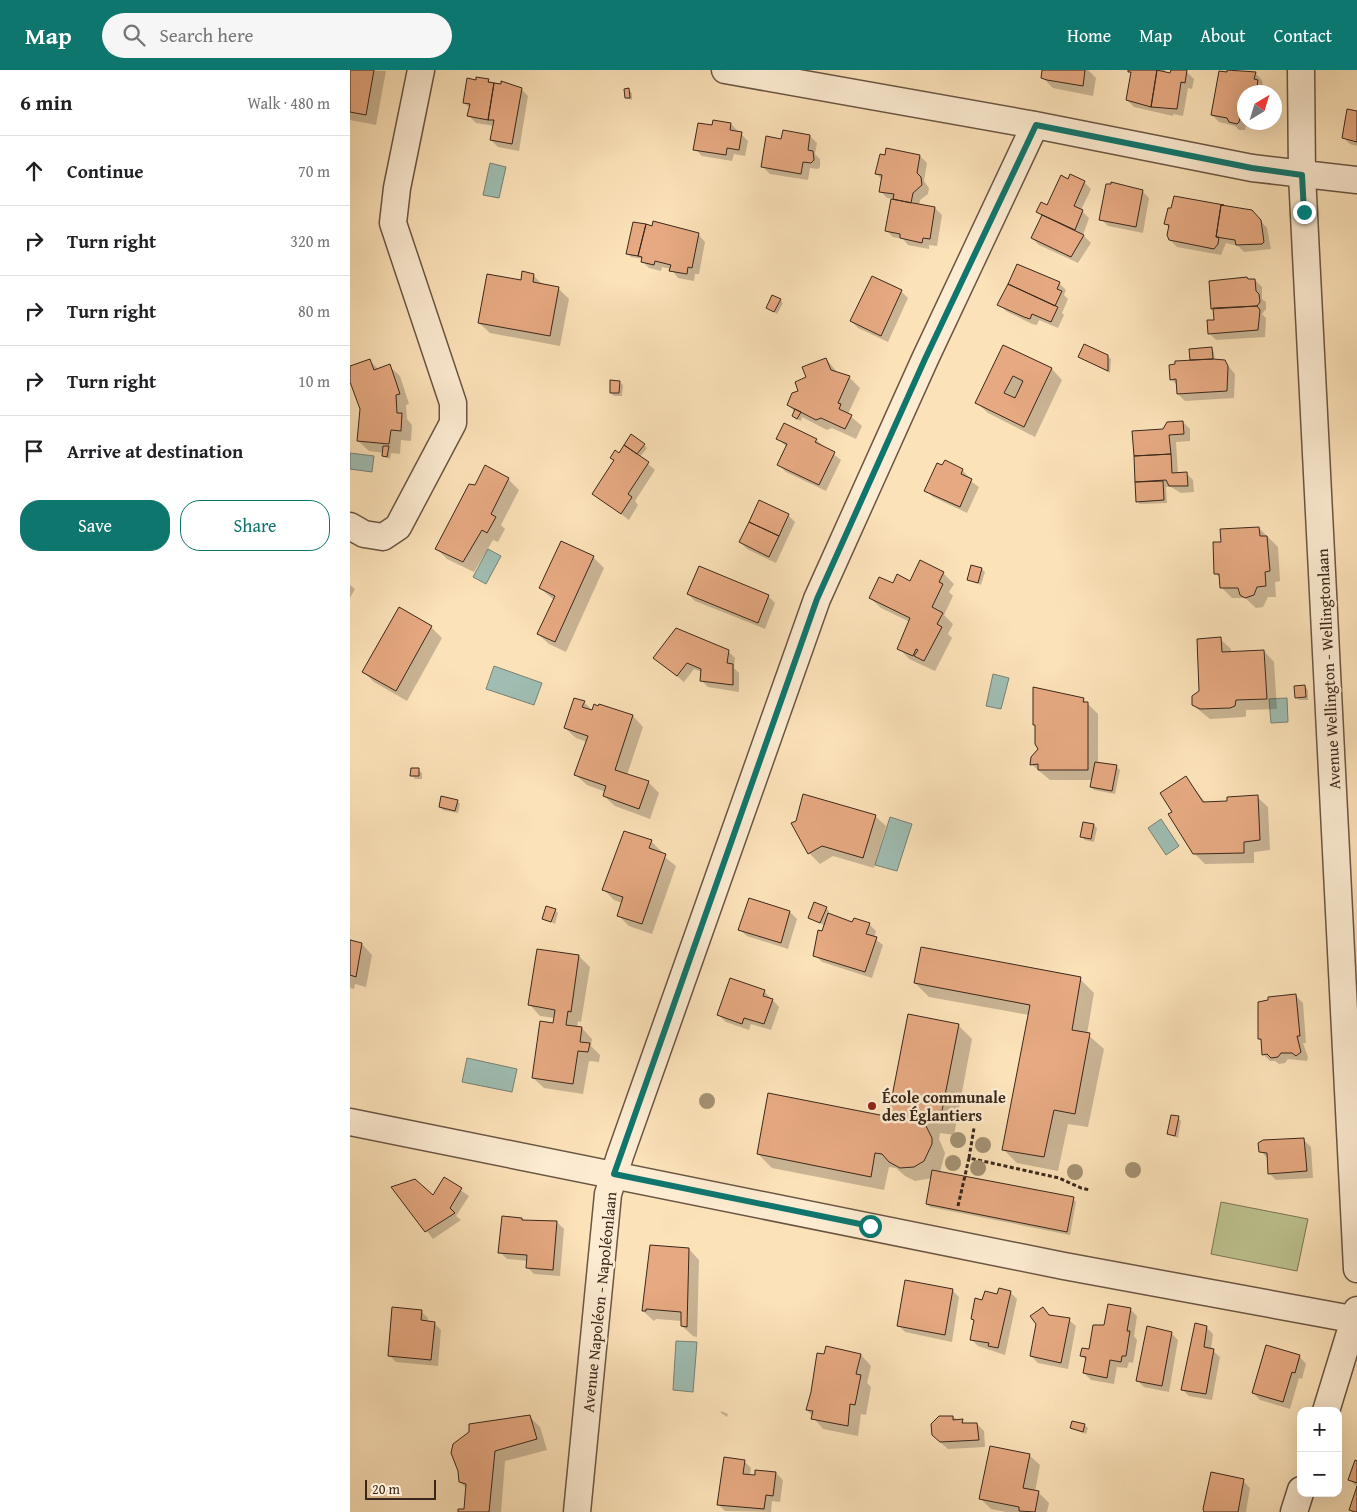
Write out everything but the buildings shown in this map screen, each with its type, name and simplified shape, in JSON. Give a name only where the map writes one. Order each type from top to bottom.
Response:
[{"type":"street","points":[[350,526],[364,534],[383,537],[398,527],[453,423],[453,402],[393,224],[397,188],[421,70]]},
{"type":"street","points":[[725,70],[1036,125],[1252,168],[1357,180]]},
{"type":"street","name":"Avenue Wellington - Wellingtonlaan","points":[[1301,70],[1302,175],[1357,1269]]},
{"type":"street","name":"Avenue Napoléon - Napoléonlaan","points":[[577,1512],[608,1194],[614,1174],[817,599],[925,359],[1036,125]]},
{"type":"street","points":[[350,1122],[1064,1266],[1356,1317],[1327,1407]]},
{"type":"street","points":[[1294,1512],[1299,1497]]},
{"type":"path","points":[[958,1206],[974,1128]]},
{"type":"path","points":[[969,1158],[1059,1178],[1090,1190]]},
{"type":"green space","points":[[1221,1202],[1308,1219],[1297,1271],[1211,1254]]},
{"type":"water","points":[[490,163],[506,167],[499,198],[483,195]]},
{"type":"water","points":[[350,453],[374,456],[372,472],[350,469]]},
{"type":"water","points":[[488,549],[501,556],[486,584],[473,577]]},
{"type":"water","points":[[494,666],[542,683],[534,705],[486,689]]},
{"type":"water","points":[[993,674],[1009,678],[1001,709],[986,706]]},
{"type":"water","points":[[1287,698],[1288,722],[1271,723],[1269,699]]},
{"type":"water","points":[[890,817],[912,824],[897,871],[875,865]]},
{"type":"water","points":[[1161,819],[1179,846],[1166,855],[1148,828]]},
{"type":"water","points":[[467,1058],[517,1069],[512,1092],[462,1082]]},
{"type":"water","points":[[676,1341],[697,1342],[693,1392],[673,1390]]},
{"type":"place","name":"École communale des Églantiers","points":[[872,1106]]},
{"type":"route","points":[[870,1226],[614,1174],[817,599],[925,359],[1036,125],[1252,168],[1302,175],[1304,212]]}]
